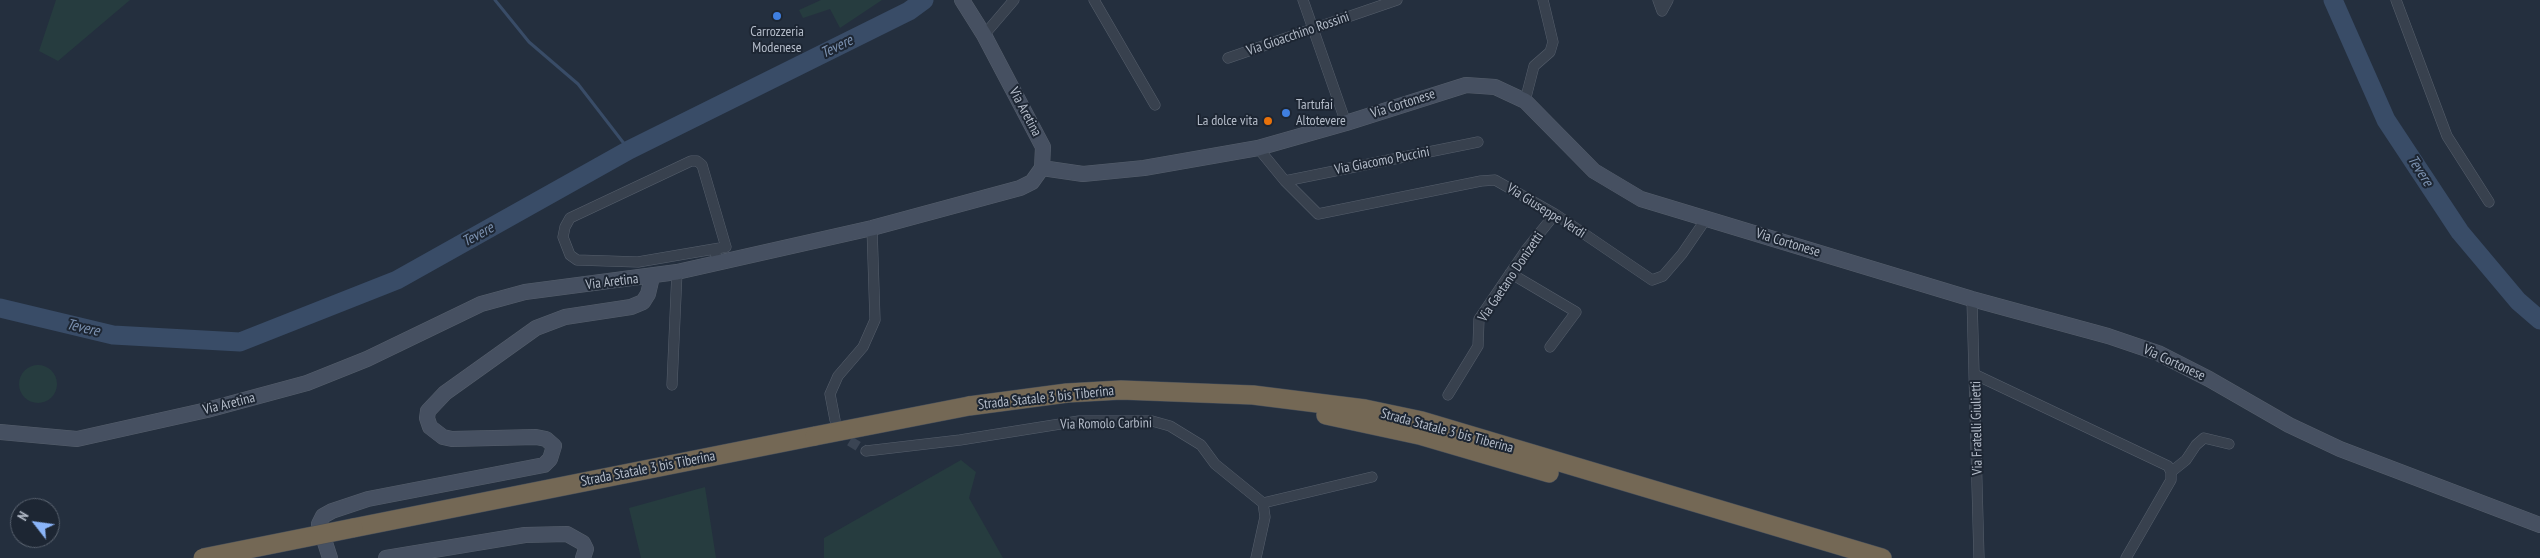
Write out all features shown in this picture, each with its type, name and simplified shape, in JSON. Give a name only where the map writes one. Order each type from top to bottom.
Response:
[{"type":"highway","name":"Strada Statale 3 bis Tiberina","points":[[203,558],[355,534],[1067,393],[1121,390],[1253,394],[1365,408],[1422,422],[1882,558]]},
{"type":"highway","name":"Strada Statale 3 bis Tiberina","points":[[969,413],[1121,403],[1194,403],[1303,411],[1419,435],[1840,558]]},
{"type":"highway","name":"Strada Statale 3 bis Tiberina","points":[[270,558],[355,534]]},
{"type":"street","name":"Via Aretina","points":[[0,432],[77,439],[207,410],[308,383],[367,359],[481,304],[525,292],[652,277],[677,272],[716,256],[872,228],[1020,188],[1032,182],[1042,168],[1043,147],[984,35],[962,0]]},
{"type":"street","points":[[984,35],[1014,0]]},
{"type":"street","points":[[1094,0],[1155,104]]},
{"type":"street","points":[[1302,0],[1346,123]]},
{"type":"street","name":"Via Gioacchino Rossini","points":[[1228,58],[1397,0]]},
{"type":"street","points":[[1525,101],[1534,66],[1550,52],[1553,42],[1543,0]]},
{"type":"street","points":[[1658,0],[1662,12],[1668,0]]},
{"type":"street","points":[[2396,0],[2447,136],[2489,202]]},
{"type":"street","name":"Via Cortonese","points":[[1042,168],[1092,173],[1144,168],[1258,148],[1346,123],[1466,85],[1495,87],[1525,101],[1594,172],[1641,199],[1972,299],[2099,333],[2158,353],[2209,379],[2289,425],[2340,449],[2540,525]]},
{"type":"street","name":"Via Giacomo Puccini","points":[[1285,180],[1478,142]]},
{"type":"street","name":"Via Giuseppe Verdi","points":[[1258,148],[1285,180],[1318,214],[1473,182],[1495,180],[1555,214],[1652,280],[1663,276],[1682,254],[1706,219]]},
{"type":"street","points":[[691,161],[697,161],[702,165],[726,247],[716,256],[638,262],[577,260],[570,255],[563,237],[564,226],[570,218],[691,161]]},
{"type":"street","name":"Via Gaetano Donizetti","points":[[1448,395],[1478,346],[1479,319],[1510,273],[1555,214]]},
{"type":"street","points":[[835,420],[830,394],[838,376],[864,347],[875,320],[872,228]]},
{"type":"street","points":[[672,385],[677,272]]},
{"type":"street","points":[[1510,273],[1576,312],[1550,347]]},
{"type":"street","points":[[330,558],[319,524],[323,516],[332,511],[368,500],[544,465],[550,459],[554,446],[546,439],[536,436],[452,439],[443,437],[430,427],[427,418],[428,410],[445,393],[536,328],[565,317],[632,307],[643,302],[648,294],[652,277]]},
{"type":"street","name":"Via Fratelli Giulietti","points":[[1972,299],[1976,375],[1979,558]]},
{"type":"street","points":[[1976,375],[2168,466],[2171,472],[2171,480],[2126,558]]},
{"type":"street","name":"Via Romolo Carbini","points":[[866,451],[960,440],[1079,421],[1152,421],[1170,426],[1201,446],[1215,464],[1263,503]]},
{"type":"street","points":[[2171,472],[2186,460],[2196,445],[2204,438],[2229,444]]},
{"type":"street","points":[[1256,558],[1265,518],[1263,503],[1372,477]]},
{"type":"street","points":[[386,558],[525,535],[567,534],[583,543],[586,549],[583,558]]},
{"type":"green space","points":[[56,0],[130,0],[58,61],[39,51]]},
{"type":"green space","points":[[821,0],[882,0],[840,28],[830,9],[803,18],[799,10]]},
{"type":"green space","points":[[38,365],[52,370],[57,384],[52,398],[38,403],[24,398],[19,384],[24,370]]},
{"type":"green space","points":[[961,460],[976,472],[969,498],[1003,558],[824,558],[824,538]]},
{"type":"green space","points":[[705,487],[716,558],[641,558],[629,508]]},
{"type":"waterway","points":[[495,0],[529,42],[578,84],[629,150]]},
{"type":"waterway","name":"Tevere","points":[[0,308],[113,335],[240,342],[397,280],[629,150],[909,11],[924,0]]},
{"type":"waterway","name":"Tevere","points":[[2333,0],[2386,120],[2460,232],[2518,301],[2540,320]]},
{"type":"tunnel","points":[[841,429],[848,440],[866,451]]},
{"type":"place","name":"Carrozzeria Modenese","points":[[777,16]]},
{"type":"place","name":"Tartufai Altotevere","points":[[1286,113]]},
{"type":"place","name":"La dolce vita","points":[[1268,121]]}]
